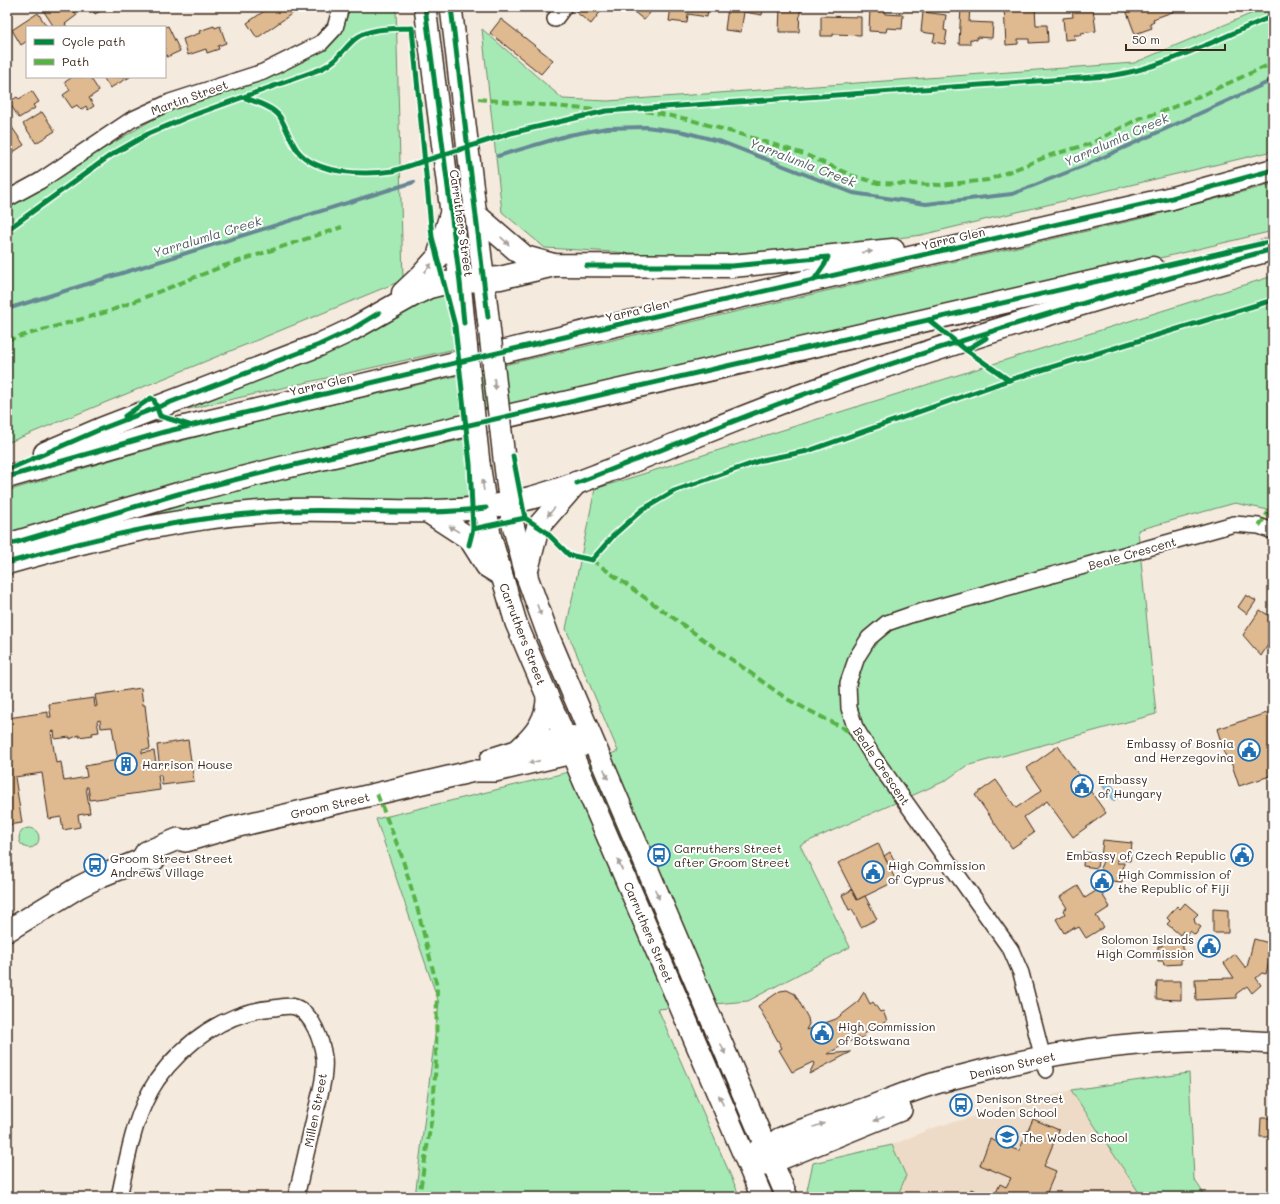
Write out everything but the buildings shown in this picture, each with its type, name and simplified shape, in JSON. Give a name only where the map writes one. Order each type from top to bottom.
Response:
[{"type":"highway","name":"Yarra Glen","points":[[7,477],[164,432],[1172,198],[1273,170]]},
{"type":"highway","points":[[379,314],[422,276],[438,256],[450,214]]},
{"type":"highway","points":[[476,215],[525,257],[554,265]]},
{"type":"highway","points":[[7,470],[101,429],[319,345],[351,330],[429,287],[500,278],[554,265],[732,266],[992,239]]},
{"type":"highway","points":[[7,545],[178,494],[281,468],[1273,241]]},
{"type":"highway","points":[[7,563],[109,535],[169,523],[229,515],[290,510],[427,511],[486,508],[510,503],[577,482],[772,406],[912,357],[1122,292],[1273,249]]},
{"type":"highway","points":[[526,574],[538,528],[577,482]]},
{"type":"highway","points":[[427,511],[470,539],[487,566],[500,574]]},
{"type":"main road","name":"Carruthers Street","points":[[425,7],[450,214],[460,282],[479,463],[490,535],[500,574],[516,623],[760,1193]]},
{"type":"main road","name":"Carruthers Street","points":[[451,7],[512,521],[526,574],[550,640],[591,738],[768,1154],[788,1197]]},
{"type":"main road","points":[[517,751],[529,740],[548,709],[547,695]]},
{"type":"main road","name":"Groom Street","points":[[7,931],[79,887],[141,860],[146,852],[178,839],[186,841],[230,828],[474,771],[496,771],[568,744],[591,738]]},
{"type":"main road","name":"Groom Street","points":[[474,771],[490,759],[517,751],[568,744]]},
{"type":"main road","name":"Denison Street","points":[[736,1136],[768,1154],[783,1158],[786,1146],[1045,1063],[1129,1044],[1169,1041],[1216,1041],[1273,1044]]},
{"type":"main road","name":"Denison Street","points":[[1045,1063],[1170,1055],[1216,1054],[1273,1057]]},
{"type":"main road","points":[[747,1105],[786,1146],[788,1197]]},
{"type":"main road","points":[[760,1193],[768,1154]]},
{"type":"street","name":"Martin Street","points":[[7,199],[40,181],[131,120],[170,102],[263,72],[321,43],[335,28],[341,7]]},
{"type":"street","name":"Beale Crescent","points":[[1045,1063],[1021,973],[1011,950],[872,755],[855,727],[849,708],[848,683],[857,657],[869,638],[887,623],[913,614],[1234,524],[1259,526],[1273,531]]},
{"type":"street","name":"Millen Street","points":[[120,1197],[140,1113],[157,1081],[176,1056],[220,1023],[242,1014],[265,1009],[296,1007],[307,1015],[318,1036],[324,1059],[321,1091],[296,1197]]},
{"type":"shaded area","name":"The Woden School","points":[[1071,1090],[1142,1197],[897,1197],[906,1176],[892,1145],[932,1128]]},
{"type":"green space","points":[[345,7],[396,7],[403,280],[7,443],[7,206],[174,107],[326,49],[344,19]]},
{"type":"green space","points":[[1267,7],[1273,7],[1273,151],[921,235],[734,259],[545,248],[502,212],[482,29],[563,99],[608,101],[1134,63]]},
{"type":"green space","points":[[1273,184],[1273,231],[7,534],[7,491],[125,456],[234,427],[1135,220]]},
{"type":"green space","points":[[1273,276],[1273,511],[1235,503],[1138,530],[1156,714],[966,766],[945,781],[800,845],[850,947],[748,1001],[658,1009],[740,1197],[415,1197],[439,1003],[376,819],[565,773],[618,751],[566,629],[595,489]]},
{"type":"green space","points":[[444,293],[452,327],[455,349],[171,413],[420,299]]},
{"type":"green space","points":[[465,439],[469,490],[468,500],[124,524],[123,521],[246,488]]},
{"type":"green space","points":[[29,828],[36,831],[39,838],[36,845],[29,848],[22,845],[19,838],[22,831]]},
{"type":"green space","points":[[1189,1073],[1194,1179],[1206,1197],[1142,1197],[1071,1090]]},
{"type":"green space","points":[[892,1145],[906,1176],[897,1197],[810,1197],[807,1190],[813,1163]]},
{"type":"water","points":[[1112,779],[1114,782],[1111,784],[1120,796],[1113,801],[1102,785]]},
{"type":"waterway","name":"Yarralumla Creek","points":[[498,156],[569,135],[607,128],[646,127],[684,132],[722,142],[853,193],[926,204],[1012,194],[1086,165],[1273,80]]},
{"type":"waterway","name":"Yarralumla Creek","points":[[7,309],[414,182]]},
{"type":"marked path","points":[[645,111],[687,119],[743,135],[804,154],[853,176],[878,183],[940,185],[988,180],[1051,155],[1090,144],[1140,118],[1159,113],[1273,63]]},
{"type":"marked path","points":[[478,99],[595,110]]},
{"type":"marked path","points":[[7,340],[110,311],[221,267],[342,227]]},
{"type":"marked path","points":[[1259,526],[1273,505]]},
{"type":"marked path","points":[[592,560],[787,699],[862,738]]},
{"type":"marked path","points":[[377,794],[401,854],[417,907],[437,986],[436,1059],[433,1110],[419,1197]]},
{"type":"cycle path","points":[[425,7],[464,323]]},
{"type":"cycle path","points":[[451,7],[488,317]]},
{"type":"cycle path","points":[[245,98],[264,105],[277,113],[297,150],[305,158],[316,164],[328,169],[355,173],[382,172],[393,171],[511,133],[606,111],[1108,76],[1150,67],[1192,51],[1273,16]]},
{"type":"cycle path","points":[[7,230],[111,155],[148,134],[188,117],[321,69],[327,66],[355,39],[368,32],[382,29],[412,28],[432,237],[455,326],[470,464],[473,529],[469,545]]},
{"type":"cycle path","points":[[7,477],[164,432],[594,330],[1172,198],[1273,170]]},
{"type":"cycle path","points":[[7,545],[178,494],[281,468],[1273,241]]},
{"type":"cycle path","points":[[577,483],[780,403],[902,360],[1060,310],[1273,249]]},
{"type":"cycle path","points":[[587,266],[732,266],[828,257],[814,280]]},
{"type":"cycle path","points":[[513,456],[525,518],[545,531],[569,555],[592,560],[614,535],[642,510],[674,491],[762,460],[808,451],[1009,380],[1273,300]]},
{"type":"cycle path","points":[[7,470],[101,429],[319,345],[351,330],[379,313]]},
{"type":"cycle path","points":[[929,320],[966,350],[986,338]]},
{"type":"cycle path","points":[[966,350],[1009,380]]},
{"type":"cycle path","points":[[125,416],[151,398],[154,400],[160,416],[189,425]]},
{"type":"cycle path","points":[[7,563],[77,544],[147,528],[218,517],[253,513],[314,510],[437,512],[486,508]]},
{"type":"cycle path","points":[[473,529],[525,518]]},
{"type":"place","name":"Embassy of Bosnia and Herzegovina","points":[[1249,750]]},
{"type":"place","name":"Harrison House","points":[[126,764]]},
{"type":"place","name":"Embassy of Hungary","points":[[1082,786]]},
{"type":"place","name":"Carruthers Street after Groom Street","points":[[659,855]]},
{"type":"place","name":"Embassy of Czech Republic","points":[[1242,855]]},
{"type":"place","name":"Groom Street Street Andrews Village","points":[[95,865]]},
{"type":"place","name":"High Commission of Cyprus","points":[[873,872]]},
{"type":"place","name":"High Commission of the Republic of Fiji","points":[[1102,881]]},
{"type":"place","name":"Solomon Islands High Commission","points":[[1209,946]]},
{"type":"place","name":"High Commission of Botswana","points":[[822,1033]]},
{"type":"place","name":"Denison Street Woden School","points":[[961,1105]]},
{"type":"place","name":"The Woden School","points":[[1007,1137]]}]
